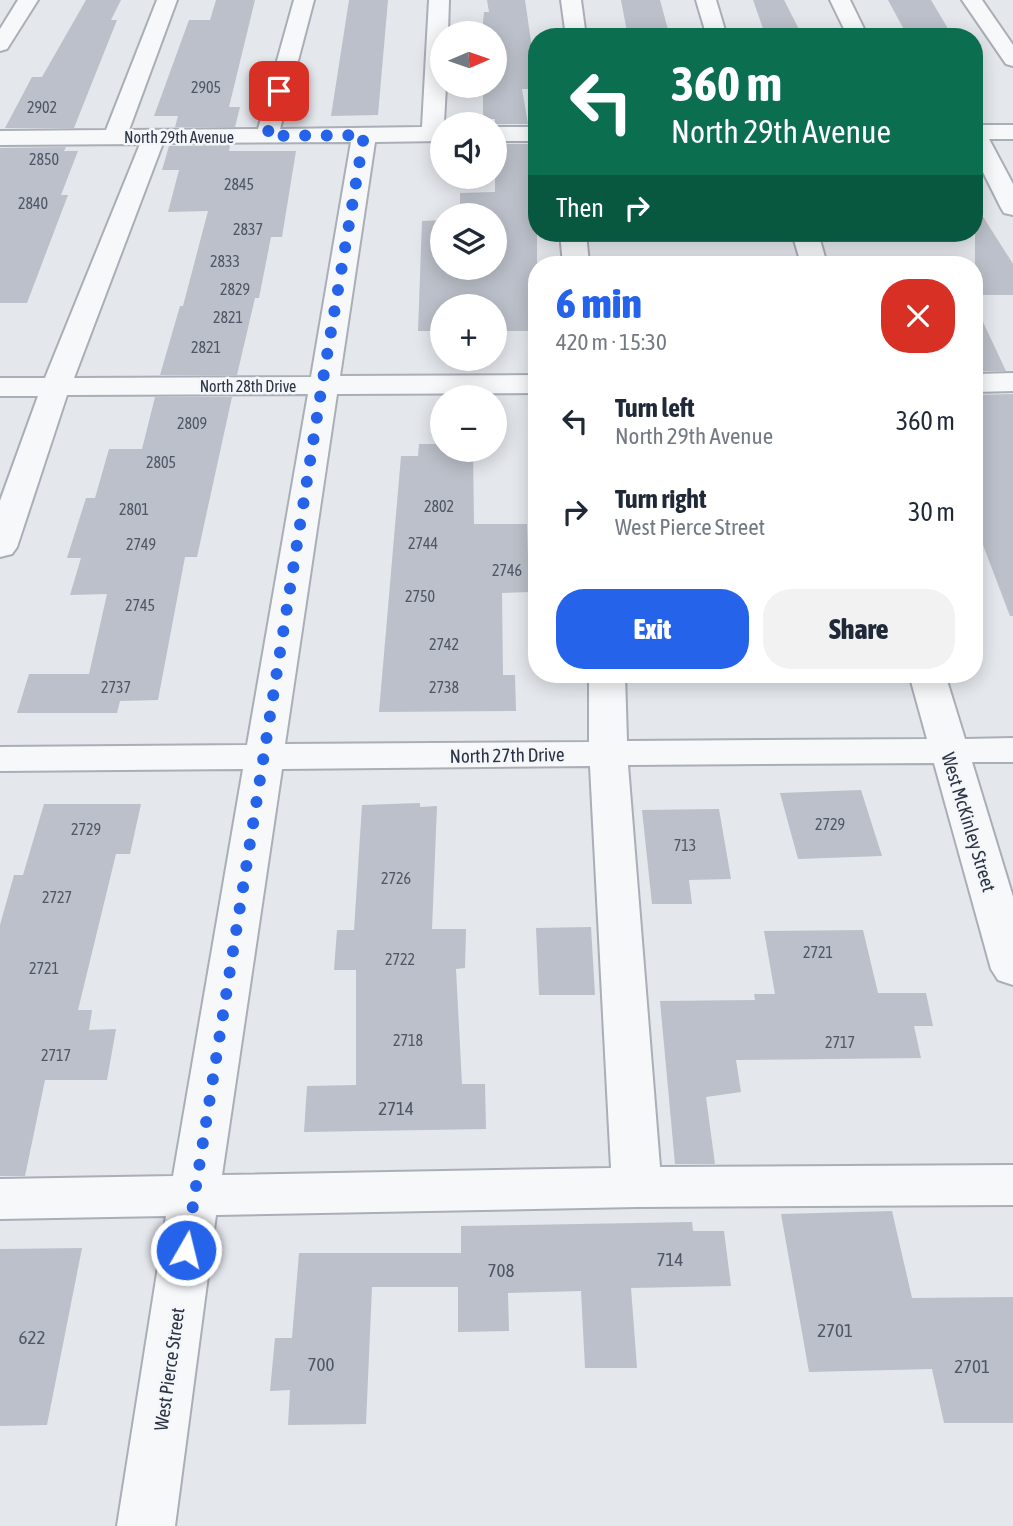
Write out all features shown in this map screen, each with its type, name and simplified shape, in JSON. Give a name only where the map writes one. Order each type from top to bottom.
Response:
[{"type":"street","points":[[0,45],[28,0]]},
{"type":"street","points":[[115,137],[167,0]]},
{"type":"street","points":[[267,136],[304,0]]},
{"type":"street","points":[[438,112],[439,0]]},
{"type":"street","points":[[572,0],[575,28]]},
{"type":"street","points":[[706,0],[714,28]]},
{"type":"street","points":[[840,0],[854,28]]},
{"type":"street","points":[[972,0],[1013,60]]},
{"type":"street","points":[[983,133],[1013,132]]},
{"type":"street","name":"North 29th Avenue","points":[[0,138],[430,134]]},
{"type":"street","points":[[507,134],[528,134]]},
{"type":"street","name":"West Pierce Street","points":[[146,1526],[194,1197],[364,135]]},
{"type":"street","points":[[0,547],[56,386],[154,137]]},
{"type":"street","points":[[983,149],[1013,208]]},
{"type":"street","points":[[983,383],[1013,382]]},
{"type":"street","name":"North 28th Drive","points":[[0,387],[528,384]]},
{"type":"street","points":[[607,683],[608,754],[637,1187]]},
{"type":"street","name":"West McKinley Street","points":[[929,683],[1013,969]]},
{"type":"street","name":"North 27th Drive","points":[[0,759],[1013,750]]},
{"type":"street","points":[[0,1199],[637,1187],[1013,1185]]},
{"type":"building","points":[[86,0],[121,0],[111,20],[117,20],[74,128],[5,128],[32,77],[42,77]]},
{"type":"building","points":[[216,0],[255,0],[229,107],[240,107],[235,127],[175,127],[178,116],[154,116],[189,20],[210,20]]},
{"type":"building","points":[[349,0],[388,0],[378,115],[331,116]]},
{"type":"building","points":[[487,0],[525,0],[529,28],[528,89],[522,89],[528,124],[507,124],[507,112],[483,112],[483,98],[508,98],[508,21],[483,21],[484,12],[489,12]]},
{"type":"building","points":[[621,0],[660,0],[668,28],[626,28]]},
{"type":"building","points":[[753,0],[784,0],[798,28],[763,28]]},
{"type":"building","points":[[888,0],[931,0],[948,28],[903,28]]},
{"type":"building","points":[[507,144],[528,144],[528,242],[537,242],[537,256],[528,256],[528,331],[507,331],[507,294],[430,294],[430,331],[418,331],[422,221],[430,221],[430,280],[507,280],[507,203],[460,203],[460,193],[507,189]]},
{"type":"building","points":[[230,145],[229,151],[296,151],[282,237],[271,237],[259,298],[255,298],[237,375],[160,375],[180,306],[183,306],[208,211],[168,212],[179,170],[162,170],[169,146]]},
{"type":"building","points":[[66,147],[64,151],[78,151],[61,195],[68,195],[27,303],[0,303],[0,148]]},
{"type":"building","points":[[983,217],[1013,264],[1013,295],[983,295],[983,256],[975,256],[975,242],[983,242]]},
{"type":"building","points":[[983,322],[1006,371],[983,371]]},
{"type":"building","points":[[1013,394],[1013,616],[1010,616],[983,545],[983,395]]},
{"type":"building","points":[[155,397],[232,397],[197,557],[185,557],[158,700],[120,701],[117,713],[17,713],[29,674],[89,674],[107,594],[70,595],[81,558],[67,558],[86,498],[95,498],[109,449],[142,449]]},
{"type":"building","points":[[419,444],[430,444],[430,462],[473,462],[474,524],[527,524],[528,592],[502,593],[503,675],[515,675],[516,711],[379,712],[401,456],[418,456]]},
{"type":"building","points":[[861,790],[882,856],[798,859],[780,793]]},
{"type":"building","points":[[420,803],[420,807],[437,806],[432,929],[466,929],[465,968],[456,969],[462,1084],[485,1084],[486,1129],[304,1132],[307,1086],[356,1085],[356,970],[334,970],[337,930],[354,930],[362,805]]},
{"type":"building","points":[[44,804],[141,804],[130,854],[116,854],[78,1010],[92,1010],[89,1030],[116,1029],[107,1080],[45,1080],[25,1176],[0,1176],[0,925],[14,875],[23,875]]},
{"type":"building","points":[[719,809],[731,879],[689,880],[692,904],[652,904],[642,810]]},
{"type":"building","points":[[591,927],[595,995],[539,995],[536,928]]},
{"type":"building","points":[[863,930],[878,993],[926,993],[933,1026],[914,1026],[921,1058],[736,1060],[741,1092],[706,1097],[715,1164],[675,1164],[660,1001],[755,1000],[754,994],[775,994],[764,931]]},
{"type":"building","points":[[892,1211],[912,1298],[1013,1297],[1013,1423],[944,1423],[932,1369],[809,1372],[781,1214]]},
{"type":"building","points":[[692,1222],[693,1231],[724,1231],[731,1286],[631,1288],[637,1368],[585,1368],[581,1291],[508,1293],[509,1331],[458,1332],[458,1287],[372,1287],[366,1424],[288,1425],[290,1390],[270,1391],[275,1338],[292,1338],[299,1253],[461,1253],[461,1226]]},
{"type":"building","points":[[82,1248],[47,1425],[0,1426],[0,1249]]},
{"type":"route","points":[[186,1250],[364,135],[267,136],[279,91]]}]
